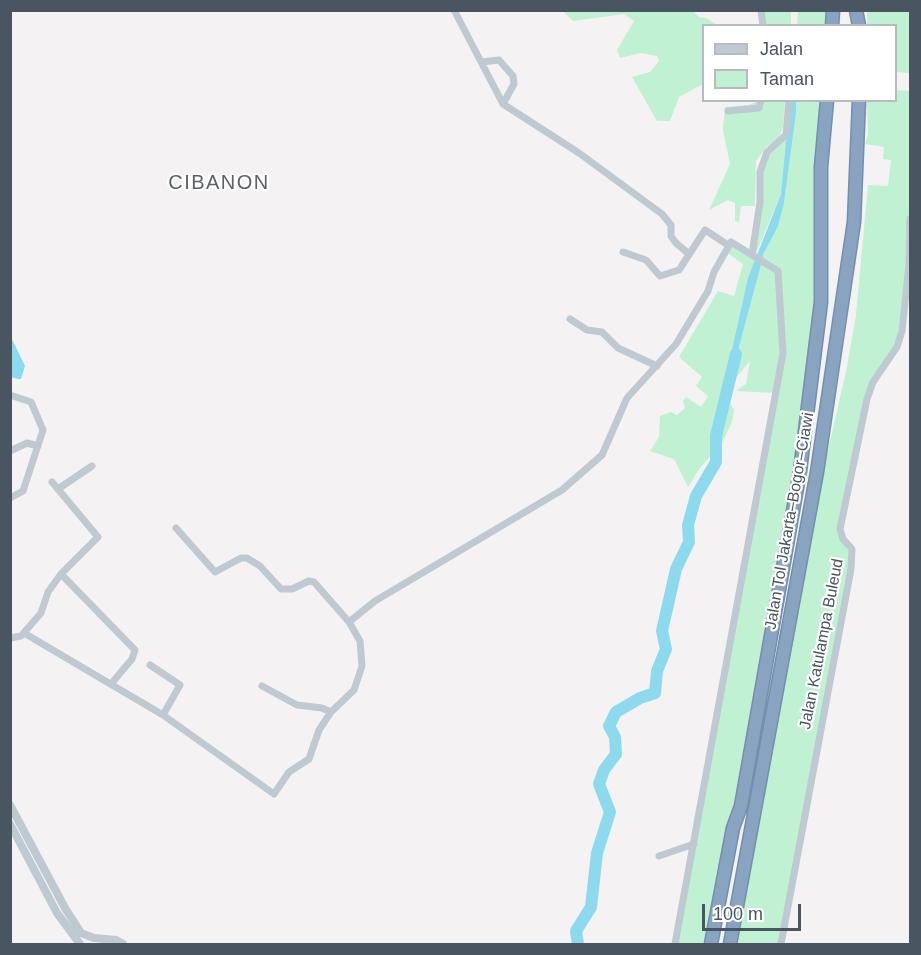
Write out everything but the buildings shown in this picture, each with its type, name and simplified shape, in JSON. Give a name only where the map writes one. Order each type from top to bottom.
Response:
[{"type":"highway","name":"Jalan Tol Jakarta–Bogor–Ciawi","points":[[711,945],[734,828],[741,806],[800,471],[820,302],[822,167],[827,102]]},
{"type":"highway","name":"Jalan Tol Jakarta–Bogor–Ciawi","points":[[730,945],[817,472],[854,222],[859,102]]},
{"type":"highway","points":[[804,537],[818,493]]},
{"type":"street","points":[[454,10],[503,104],[579,153],[662,214],[671,225],[671,236],[689,254]]},
{"type":"street","points":[[482,62],[499,60],[513,76],[514,84],[503,104]]},
{"type":"street","points":[[728,111],[759,108],[760,102]]},
{"type":"street","points":[[753,256],[760,202],[759,172],[767,152],[786,135],[789,102]]},
{"type":"street","name":"Jalan Katulampa Buleud","points":[[781,945],[851,569],[852,549],[843,539],[840,529],[867,399],[883,366],[897,347],[902,331],[909,263],[910,219]]},
{"type":"street","points":[[623,252],[646,260],[660,276],[676,272],[705,230],[728,245]]},
{"type":"street","points":[[349,622],[375,602],[562,490],[602,455],[627,398],[642,378],[657,366],[676,344],[699,307],[731,242],[778,271],[783,353],[675,945]]},
{"type":"street","points":[[570,319],[587,330],[602,332],[618,348],[657,366]]},
{"type":"street","points":[[10,498],[23,491],[43,430],[31,402],[12,395],[11,405]]},
{"type":"street","points":[[10,451],[27,443],[38,446]]},
{"type":"street","points":[[58,489],[92,466]]},
{"type":"street","points":[[10,638],[17,639],[24,633],[41,613],[48,592],[61,574],[98,537],[52,482]]},
{"type":"street","points":[[24,633],[164,715],[274,794],[290,772],[309,759],[319,730],[331,712],[354,690],[362,666],[360,641],[349,622],[314,582],[309,580],[292,589],[280,589],[260,566],[247,558],[242,558],[215,572],[176,528]]},
{"type":"street","points":[[61,574],[135,650],[132,659],[111,684]]},
{"type":"street","points":[[150,665],[180,685],[164,715]]},
{"type":"street","points":[[262,686],[297,705],[322,708],[331,712]]},
{"type":"street","points":[[10,804],[79,939]]},
{"type":"street","points":[[10,824],[57,913],[79,939]]},
{"type":"street","points":[[659,856],[694,844]]},
{"type":"street","points":[[79,939],[116,940],[123,945]]},
{"type":"green space","points":[[563,11],[693,11],[699,17],[706,18],[715,24],[702,24],[702,85],[679,97],[670,121],[657,121],[632,77],[650,72],[659,61],[657,56],[641,53],[620,58],[617,50],[634,21],[624,14],[573,21]]},
{"type":"green space","points":[[761,11],[791,11],[791,24],[763,24]]},
{"type":"green space","points":[[798,11],[833,11],[832,24],[797,24]]},
{"type":"green space","points":[[867,11],[910,11],[910,73],[897,72],[897,24],[867,24]]},
{"type":"green space","points":[[897,90],[910,91],[910,225],[897,347],[873,382],[840,529],[852,549],[782,944],[730,944],[818,493],[846,372],[856,315],[868,185],[888,186],[891,160],[883,159],[884,147],[865,144],[868,135],[867,102],[897,102]]},
{"type":"green space","points":[[756,102],[785,102],[783,126],[779,139],[766,147],[756,161],[755,206],[741,206],[739,222],[735,221],[735,203],[728,200],[709,210],[730,164],[723,130],[725,107],[749,105]]},
{"type":"green space","points":[[796,102],[827,102],[820,246],[800,471],[709,944],[677,944],[776,393],[736,391],[746,384],[750,361],[734,380],[729,401],[734,410],[732,422],[722,443],[699,469],[688,487],[674,459],[650,451],[659,437],[660,416],[671,412],[677,415],[685,408],[683,401],[686,397],[701,407],[708,396],[696,386],[702,377],[679,357],[718,291],[734,296],[743,264],[726,252],[731,244],[748,256],[754,246],[762,162],[786,136],[788,145],[781,194],[754,258],[761,262],[784,203]]},
{"type":"water","points":[[790,102],[796,102],[784,203],[778,226],[764,253],[733,369],[728,368],[748,278],[781,194]]},
{"type":"water","points":[[11,337],[25,366],[21,379],[11,377]]},
{"type":"waterway","points":[[578,944],[576,931],[591,907],[597,853],[610,812],[599,784],[604,770],[616,754],[615,737],[609,726],[616,712],[640,698],[655,693],[657,671],[666,649],[662,631],[676,569],[689,542],[688,525],[696,496],[716,462],[716,436],[736,354]]},
{"type":"district","name":"CIBANON","points":[[219,183]]}]
